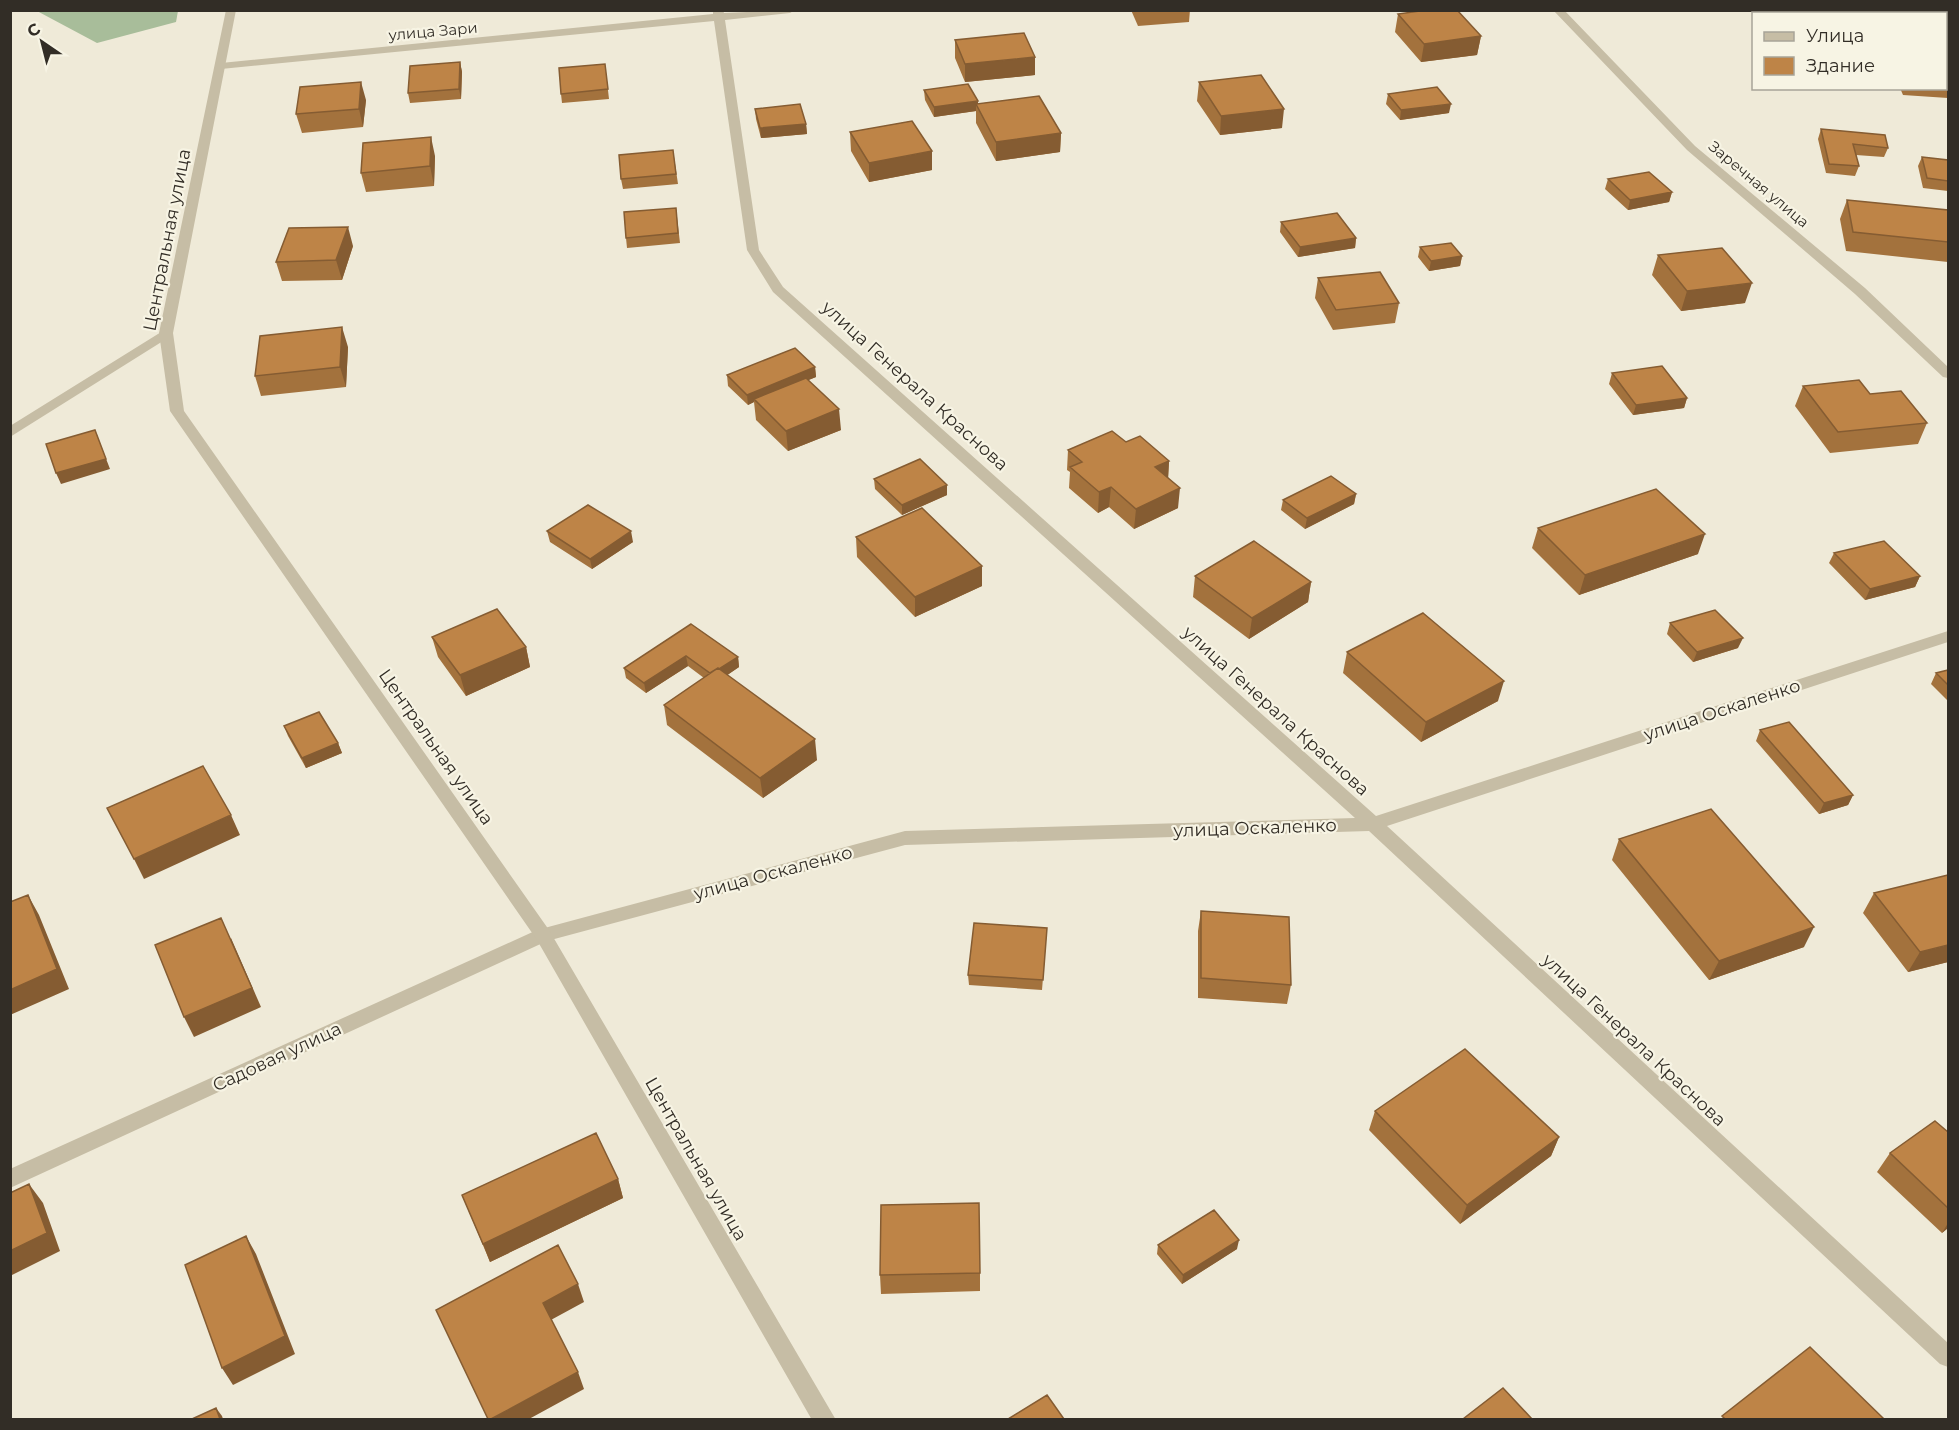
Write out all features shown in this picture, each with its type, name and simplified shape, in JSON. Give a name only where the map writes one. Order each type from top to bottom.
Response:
[{"type":"street","name":"Центральная улица","points":[[231,10],[222,66],[166,333],[177,411],[543,935],[825,1419]]},
{"type":"street","name":"улица Зари","points":[[222,66],[718,14],[790,10]]},
{"type":"street","name":"Заречная улица","points":[[1558,10],[1691,148],[1860,291],[1948,374]]},
{"type":"street","name":"улица Генерала Краснова","points":[[718,14],[753,250],[778,289],[1373,824],[1948,1357]]},
{"type":"street","points":[[10,433],[166,333]]},
{"type":"street","name":"улица Оскаленко","points":[[543,935],[905,838],[1373,824],[1948,636]]},
{"type":"street","name":"Садовая улица","points":[[10,1179],[543,935]]},
{"type":"green space","points":[[37,11],[178,11],[176,22],[97,43]]},
{"type":"building","points":[[1427,10],[1457,10],[1481,36],[1424,44],[1398,14]]},
{"type":"building","points":[[1771,10],[1829,10],[1830,12],[1772,12]]},
{"type":"building","points":[[1024,33],[1035,57],[965,64],[955,40]]},
{"type":"building","points":[[460,62],[459,89],[408,93],[410,66]]},
{"type":"building","points":[[605,64],[608,89],[561,94],[559,68]]},
{"type":"building","points":[[1261,75],[1284,109],[1221,116],[1199,82]]},
{"type":"building","points":[[361,82],[359,109],[296,114],[300,87]]},
{"type":"building","points":[[968,84],[978,101],[934,107],[924,90]]},
{"type":"building","points":[[1437,87],[1451,104],[1401,110],[1388,94]]},
{"type":"building","points":[[1039,96],[1061,133],[996,142],[976,104]]},
{"type":"building","points":[[800,104],[806,124],[760,128],[755,109]]},
{"type":"building","points":[[912,121],[932,151],[869,163],[850,132]]},
{"type":"building","points":[[1821,129],[1885,135],[1888,148],[1853,144],[1859,166],[1829,164]]},
{"type":"building","points":[[431,137],[430,166],[361,173],[363,143]]},
{"type":"building","points":[[673,150],[676,174],[621,179],[619,155]]},
{"type":"building","points":[[1922,157],[1948,160],[1948,181],[1927,178]]},
{"type":"building","points":[[1649,172],[1672,192],[1630,200],[1608,179]]},
{"type":"building","points":[[1847,200],[1948,210],[1948,242],[1853,232]]},
{"type":"building","points":[[676,208],[678,233],[626,238],[624,212]]},
{"type":"building","points":[[1337,213],[1356,238],[1300,247],[1281,222]]},
{"type":"building","points":[[348,227],[336,260],[276,262],[289,228]]},
{"type":"building","points":[[1451,243],[1462,256],[1431,261],[1420,247]]},
{"type":"building","points":[[1722,248],[1752,283],[1687,291],[1658,255]]},
{"type":"building","points":[[1380,272],[1399,303],[1336,310],[1318,278]]},
{"type":"building","points":[[342,327],[340,367],[255,376],[260,336]]},
{"type":"building","points":[[795,348],[815,367],[747,395],[727,375]]},
{"type":"building","points":[[1662,366],[1687,398],[1636,405],[1612,373]]},
{"type":"building","points":[[806,378],[839,409],[786,431],[754,399]]},
{"type":"building","points":[[1859,380],[1870,394],[1901,391],[1927,423],[1838,432],[1803,386]]},
{"type":"building","points":[[95,430],[106,459],[56,473],[46,444]]},
{"type":"building","points":[[1112,431],[1126,442],[1140,436],[1169,461],[1155,467],[1180,488],[1136,509],[1111,487],[1099,492],[1070,467],[1082,462],[1068,450]]},
{"type":"building","points":[[920,459],[947,485],[902,505],[874,479]]},
{"type":"building","points":[[1331,476],[1356,494],[1307,518],[1283,500]]},
{"type":"building","points":[[1656,489],[1705,534],[1585,575],[1538,528]]},
{"type":"building","points":[[588,505],[631,531],[590,559],[547,531]]},
{"type":"building","points":[[922,508],[982,566],[915,597],[856,537]]},
{"type":"building","points":[[1254,541],[1311,582],[1252,618],[1195,576]]},
{"type":"building","points":[[1884,541],[1920,576],[1870,589],[1834,553]]},
{"type":"building","points":[[497,609],[526,647],[460,675],[432,637]]},
{"type":"building","points":[[1715,610],[1743,638],[1697,652],[1670,623]]},
{"type":"building","points":[[1423,613],[1504,681],[1426,722],[1347,652]]},
{"type":"building","points":[[691,624],[738,657],[710,673],[686,656],[644,683],[624,668]]},
{"type":"building","points":[[718,668],[815,739],[760,778],[664,705]]},
{"type":"building","points":[[1948,670],[1948,685],[1936,673]]},
{"type":"building","points":[[319,712],[338,743],[302,758],[284,726]]},
{"type":"building","points":[[1789,722],[1853,795],[1824,803],[1760,730]]},
{"type":"building","points":[[203,766],[231,815],[134,859],[107,808]]},
{"type":"building","points":[[1711,809],[1814,927],[1719,961],[1619,839]]},
{"type":"building","points":[[1948,875],[1948,945],[1920,952],[1874,893]]},
{"type":"building","points":[[28,895],[57,969],[10,990],[10,902]]},
{"type":"building","points":[[1201,911],[1289,917],[1291,985],[1201,978]]},
{"type":"building","points":[[221,918],[252,988],[184,1017],[155,945]]},
{"type":"building","points":[[974,923],[1047,928],[1043,980],[968,975]]},
{"type":"building","points":[[1465,1049],[1559,1137],[1467,1205],[1375,1111]]},
{"type":"building","points":[[1935,1121],[1948,1132],[1948,1208],[1890,1153]]},
{"type":"building","points":[[596,1133],[618,1179],[483,1244],[462,1195]]},
{"type":"building","points":[[29,1184],[47,1233],[10,1251],[10,1193]]},
{"type":"building","points":[[979,1203],[980,1273],[880,1275],[881,1205]]},
{"type":"building","points":[[1214,1210],[1239,1240],[1183,1275],[1158,1245]]},
{"type":"building","points":[[246,1236],[285,1336],[222,1368],[185,1265]]},
{"type":"building","points":[[558,1245],[578,1284],[543,1303],[578,1372],[488,1419],[436,1310]]},
{"type":"building","points":[[1810,1347],[1884,1419],[1725,1419],[1722,1416]]},
{"type":"building","points":[[1503,1388],[1532,1419],[1463,1419]]},
{"type":"building","points":[[1047,1395],[1064,1419],[1008,1419]]},
{"type":"building","points":[[216,1408],[220,1419],[192,1419]]}]
